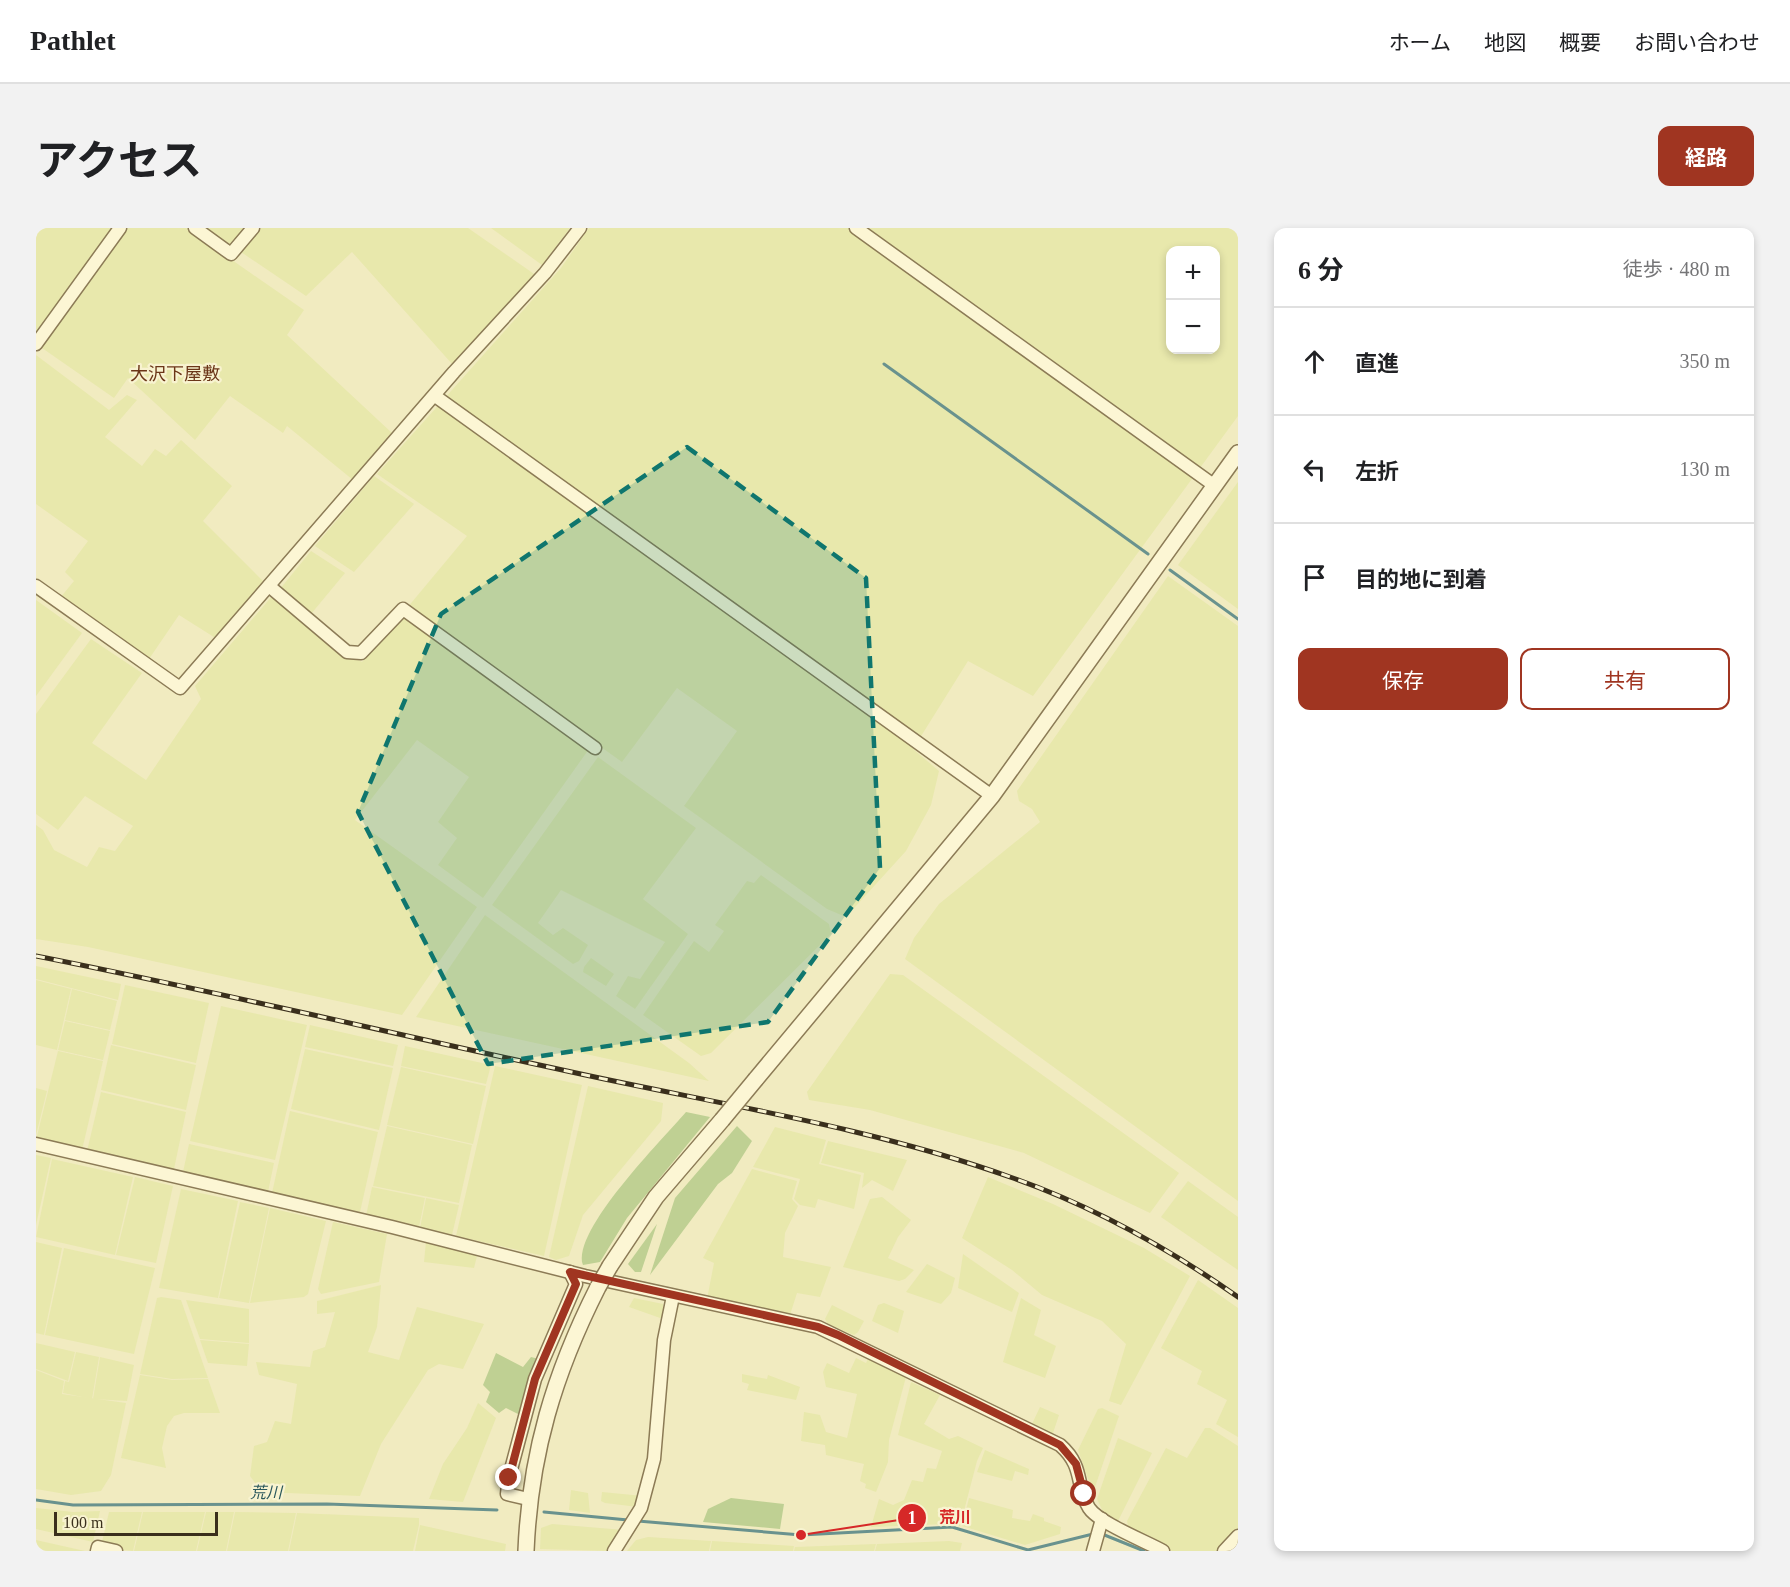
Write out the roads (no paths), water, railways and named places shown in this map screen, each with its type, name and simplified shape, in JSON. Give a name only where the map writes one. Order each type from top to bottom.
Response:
[{"type":"street","points":[[36,344],[120,228]]},
{"type":"street","points":[[195,228],[231,254],[253,228]]},
{"type":"street","points":[[36,586],[180,688],[545,273],[580,228]]},
{"type":"street","points":[[856,228],[1215,486]]},
{"type":"street","points":[[435,396],[992,795]]},
{"type":"street","points":[[525,1551],[528,1499],[555,1384],[579,1324],[610,1266],[656,1197],[992,795],[1238,453]]},
{"type":"street","points":[[269,586],[347,652],[361,653],[403,609],[595,748]]},
{"type":"street","points":[[36,1144],[392,1227],[570,1272],[818,1327],[1052,1441],[1069,1454],[1076,1464],[1090,1509],[1099,1528],[1093,1551]]},
{"type":"street","points":[[528,1499],[507,1494],[509,1478],[535,1379],[576,1284],[570,1272]]},
{"type":"street","points":[[614,1551],[636,1517],[654,1459],[664,1340],[673,1296]]},
{"type":"street","points":[[1099,1528],[1163,1551]]},
{"type":"street","points":[[1224,1551],[1238,1536]]},
{"type":"street","points":[[97,1551],[98,1547],[116,1551]]},
{"type":"waterway","points":[[884,364],[1148,554]]},
{"type":"waterway","points":[[1170,570],[1238,619]]},
{"type":"waterway","name":"荒川","points":[[36,1500],[73,1505],[327,1504],[497,1510]]},
{"type":"waterway","name":"荒川","points":[[544,1512],[628,1520]]},
{"type":"waterway","name":"荒川","points":[[638,1521],[801,1535],[952,1527],[1028,1550],[1093,1534]]},
{"type":"waterway","name":"荒川","points":[[1102,1534],[1144,1551]]},
{"type":"railway","points":[[36,956],[791,1117],[957,1159],[1040,1188],[1099,1214],[1156,1245],[1238,1297]]},
{"type":"place","name":"荒川","points":[[801,1535]]},
{"type":"district","name":"大沢下屋敷","points":[[175,374]]}]
